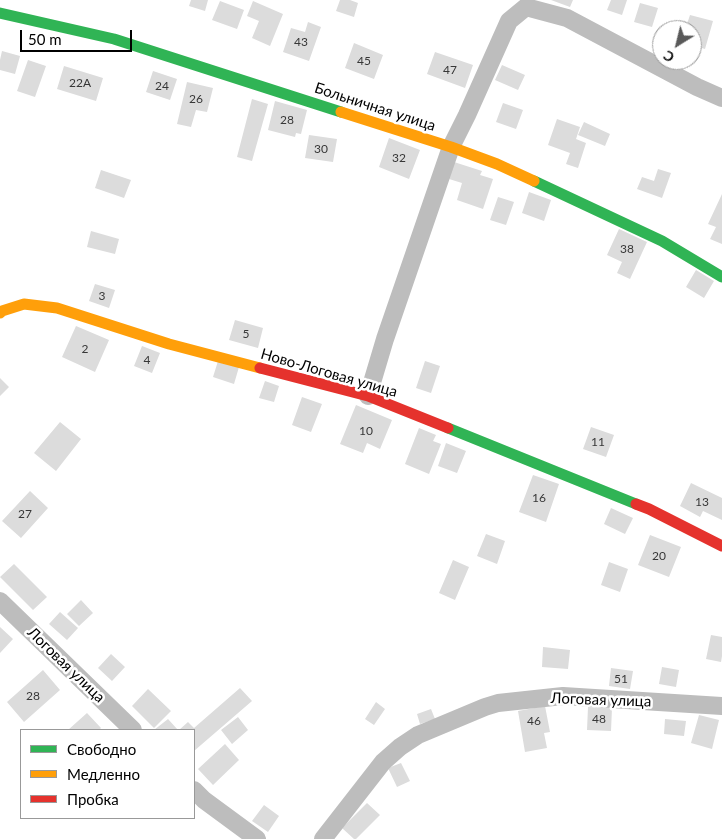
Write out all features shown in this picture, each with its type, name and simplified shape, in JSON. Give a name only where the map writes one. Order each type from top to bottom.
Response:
[{"type":"street","points":[[368,396],[385,339],[451,147],[509,21],[526,7],[567,18],[697,87],[722,98]]},
{"type":"street","name":"Больничная улица","points":[[0,13],[114,39],[451,147],[497,164],[662,241],[722,277]]},
{"type":"street","name":"Ново-Логовая улица","points":[[0,313],[24,304],[57,308],[169,344],[368,396],[649,509],[722,546]]},
{"type":"street","name":"Логовая улица","points":[[0,601],[132,729]]},
{"type":"street","name":"Логовая улица","points":[[323,839],[384,762],[400,748],[418,735],[485,706],[563,696],[722,706]]},
{"type":"street","points":[[195,791],[204,800],[257,839]]},
{"type":"building","points":[[191,0],[208,0],[205,11],[189,6]]},
{"type":"building","points":[[340,0],[350,0],[358,3],[354,17],[336,11]]},
{"type":"building","points":[[551,0],[573,0],[570,7]]},
{"type":"building","points":[[611,0],[627,0],[622,15],[607,10]]},
{"type":"building","points":[[220,1],[244,10],[237,29],[212,20]]},
{"type":"building","points":[[253,1],[283,14],[270,46],[252,38],[259,21],[247,16]]},
{"type":"building","points":[[640,3],[658,8],[654,20],[652,20],[652,27],[634,22]]},
{"type":"building","points":[[690,15],[713,21],[705,49],[702,48],[702,20],[688,20]]},
{"type":"building","points":[[308,22],[321,27],[309,61],[283,52],[291,28],[305,32]]},
{"type":"building","points":[[354,43],[383,55],[374,79],[345,68]]},
{"type":"building","points":[[2,51],[20,56],[15,74],[0,70]]},
{"type":"building","points":[[435,52],[473,65],[465,88],[427,74]]},
{"type":"building","points":[[28,60],[46,66],[35,97],[17,91]]},
{"type":"building","points":[[502,65],[525,75],[518,90],[495,80]]},
{"type":"building","points":[[64,66],[103,78],[96,101],[57,89]]},
{"type":"building","points":[[153,71],[177,79],[170,100],[146,92]]},
{"type":"building","points":[[187,82],[213,88],[207,112],[196,110],[191,127],[177,124]]},
{"type":"building","points":[[252,99],[268,104],[252,161],[237,157]]},
{"type":"building","points":[[275,101],[307,110],[301,134],[296,133],[295,137],[268,130]]},
{"type":"building","points":[[503,103],[523,110],[516,129],[496,122]]},
{"type":"building","points":[[557,119],[580,127],[576,139],[586,143],[578,168],[566,164],[570,153],[548,145]]},
{"type":"building","points":[[584,122],[610,134],[605,146],[578,135]]},
{"type":"building","points":[[309,135],[337,139],[333,162],[305,158]]},
{"type":"building","points":[[389,138],[420,150],[409,179],[379,167]]},
{"type":"building","points":[[454,162],[482,171],[480,175],[493,179],[483,209],[457,200],[462,183],[449,179]]},
{"type":"building","points":[[658,169],[671,173],[662,198],[637,189],[642,177],[654,181]]},
{"type":"building","points":[[101,170],[131,180],[124,198],[95,188]]},
{"type":"building","points":[[529,192],[551,200],[544,221],[522,213]]},
{"type":"building","points":[[722,194],[722,244],[710,239],[716,227],[708,224]]},
{"type":"building","points":[[498,197],[514,202],[506,225],[490,220]]},
{"type":"building","points":[[619,229],[647,242],[630,279],[617,273],[622,262],[607,255]]},
{"type":"building","points":[[91,231],[119,239],[115,254],[87,247]]},
{"type":"building","points":[[696,270],[714,281],[704,298],[686,287]]},
{"type":"building","points":[[95,284],[115,290],[109,308],[89,301]]},
{"type":"building","points":[[235,320],[263,328],[258,348],[229,340]]},
{"type":"building","points":[[76,326],[109,340],[95,372],[62,357]]},
{"type":"building","points":[[142,346],[160,353],[152,373],[134,366]]},
{"type":"building","points":[[218,361],[239,367],[234,384],[213,377]]},
{"type":"building","points":[[425,361],[440,366],[431,393],[416,388]]},
{"type":"building","points":[[0,378],[9,387],[0,396]]},
{"type":"building","points":[[265,381],[279,386],[274,402],[259,398]]},
{"type":"building","points":[[302,397],[322,404],[311,432],[292,425]]},
{"type":"building","points":[[356,405],[392,420],[380,449],[367,443],[363,453],[340,444]]},
{"type":"building","points":[[60,422],[81,439],[56,471],[34,453]]},
{"type":"building","points":[[591,427],[614,435],[606,457],[583,449]]},
{"type":"building","points":[[419,428],[436,435],[433,441],[441,444],[429,474],[405,464]]},
{"type":"building","points":[[446,443],[466,451],[457,473],[438,466]]},
{"type":"building","points":[[533,475],[559,484],[546,522],[519,512]]},
{"type":"building","points":[[691,483],[722,498],[722,520],[703,511],[700,517],[680,506]]},
{"type":"building","points":[[30,491],[48,508],[21,538],[2,521]]},
{"type":"building","points":[[611,508],[633,518],[625,534],[604,524]]},
{"type":"building","points":[[486,534],[505,541],[497,564],[477,556]]},
{"type":"building","points":[[650,535],[681,547],[669,577],[638,565]]},
{"type":"building","points":[[453,560],[469,567],[455,600],[439,593]]},
{"type":"building","points":[[609,562],[628,569],[620,592],[601,585]]},
{"type":"building","points":[[14,564],[47,597],[33,610],[0,577]]},
{"type":"building","points":[[81,600],[93,613],[79,626],[67,614]]},
{"type":"building","points":[[60,612],[78,628],[67,640],[49,624]]},
{"type":"building","points":[[0,627],[13,639],[0,653]]},
{"type":"building","points":[[711,635],[722,637],[721,662],[706,659]]},
{"type":"building","points":[[543,647],[570,650],[568,669],[542,667]]},
{"type":"building","points":[[111,654],[125,667],[112,681],[98,668]]},
{"type":"building","points":[[662,667],[679,670],[676,687],[659,684]]},
{"type":"building","points":[[611,668],[633,671],[630,689],[609,686]]},
{"type":"building","points":[[43,670],[60,690],[24,722],[7,702]]},
{"type":"building","points":[[240,688],[252,701],[195,750],[195,729],[180,729],[188,722],[194,728]]},
{"type":"building","points":[[148,689],[171,711],[154,728],[132,706]]},
{"type":"building","points":[[376,702],[385,709],[374,725],[365,719]]},
{"type":"building","points":[[545,706],[550,732],[544,733],[547,748],[525,752],[518,711]]},
{"type":"building","points":[[588,707],[612,708],[611,731],[587,730]]},
{"type":"building","points":[[431,709],[435,719],[420,724],[417,714]]},
{"type":"building","points":[[87,713],[101,728],[100,729],[69,729]]},
{"type":"building","points":[[699,715],[719,720],[712,749],[691,743]]},
{"type":"building","points":[[238,717],[248,730],[232,744],[221,730]]},
{"type":"building","points":[[168,719],[177,729],[155,729]]},
{"type":"building","points":[[665,719],[686,721],[684,736],[664,734]]},
{"type":"building","points":[[225,744],[239,760],[213,785],[198,769]]},
{"type":"building","points":[[401,763],[410,781],[397,787],[388,768]]},
{"type":"building","points":[[367,803],[380,815],[354,839],[342,828]]},
{"type":"building","points":[[264,805],[279,816],[268,832],[252,821]]},
{"type":"traffic: fast","points":[[0,13],[114,39],[341,112]]},
{"type":"traffic: fast","points":[[534,181],[662,241],[722,277]]},
{"type":"traffic: fast","points":[[448,428],[636,504]]},
{"type":"traffic: slow","points":[[341,112],[451,147],[497,164],[534,181]]},
{"type":"traffic: slow","points":[[0,313],[24,304],[57,308],[169,344],[260,368]]},
{"type":"traffic: jam","points":[[260,368],[368,396],[448,428]]},
{"type":"traffic: jam","points":[[636,504],[722,546]]}]
